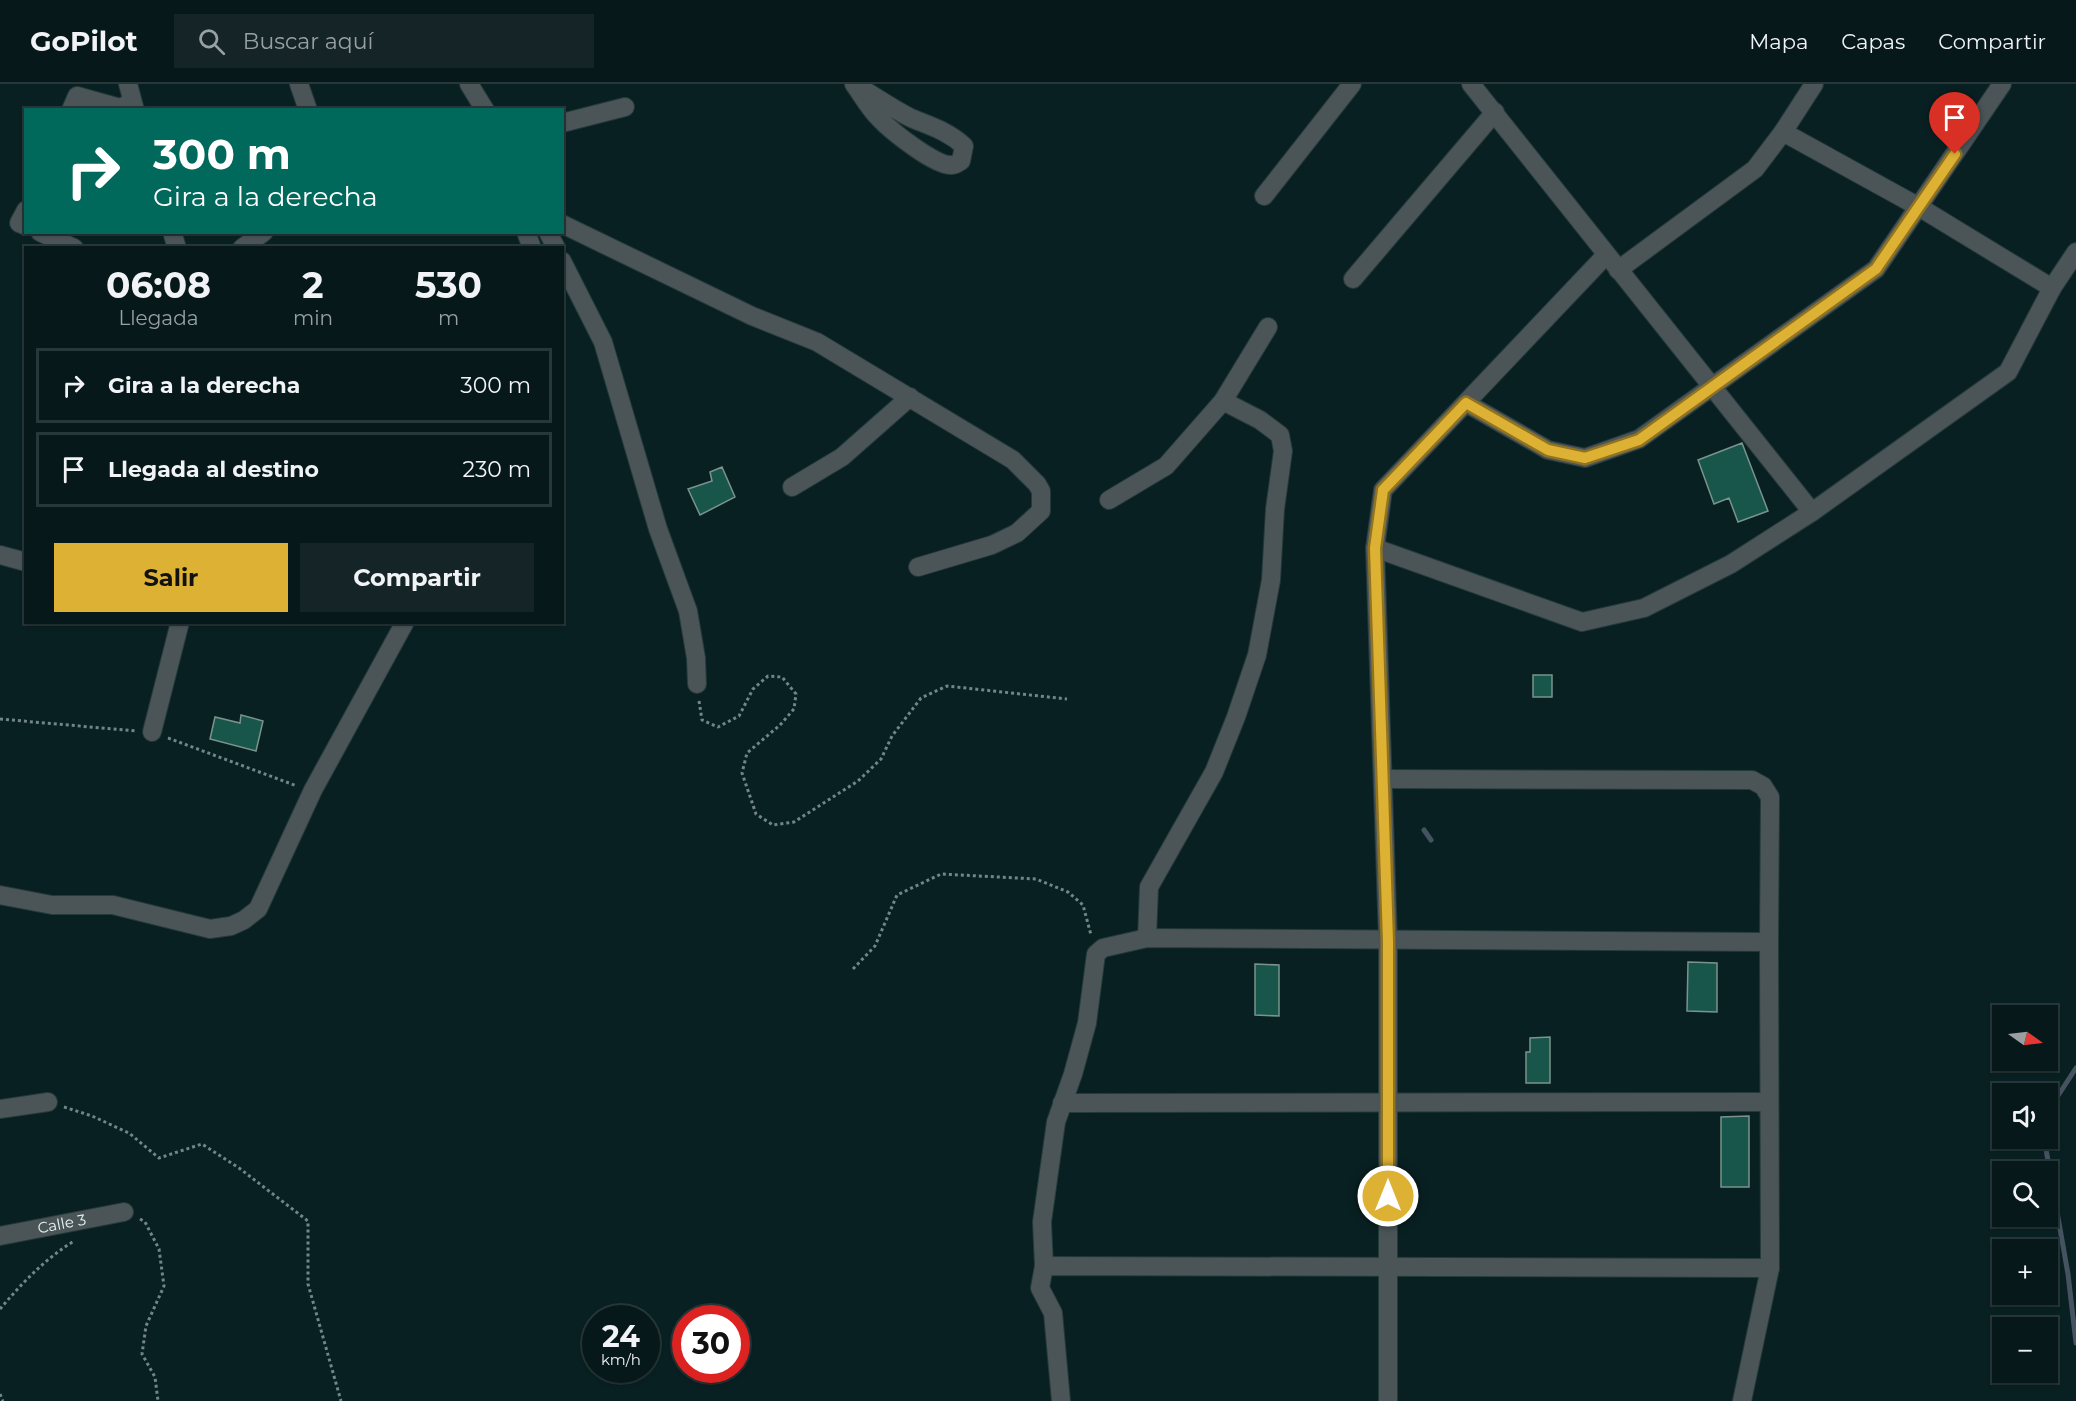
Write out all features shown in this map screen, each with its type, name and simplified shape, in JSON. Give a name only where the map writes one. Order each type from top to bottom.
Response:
[{"type":"street","points":[[128,84],[133,106]]},
{"type":"street","points":[[299,84],[307,108]]},
{"type":"street","points":[[469,84],[484,108]]},
{"type":"street","points":[[854,84],[910,117],[956,138],[964,146],[960,161],[954,166],[945,165],[901,138],[878,117],[854,84]]},
{"type":"street","points":[[1264,196],[1352,84]]},
{"type":"street","points":[[1471,84],[1812,512]]},
{"type":"street","points":[[1618,270],[1755,169],[1783,132],[1814,84]]},
{"type":"street","points":[[1466,403],[1548,450],[1585,458],[1639,440],[1876,269],[2002,84]]},
{"type":"street","points":[[71,108],[76,96],[120,108]]},
{"type":"street","points":[[564,122],[625,107]]},
{"type":"street","points":[[1353,279],[1495,112]]},
{"type":"street","points":[[1783,132],[1919,207],[2052,288]]},
{"type":"street","points":[[564,225],[752,316],[817,342],[1013,460],[1041,490],[1041,511],[1017,533],[992,545],[918,567]]},
{"type":"street","points":[[44,234],[70,246]]},
{"type":"street","points":[[245,246],[261,234]]},
{"type":"street","points":[[1375,548],[1582,622],[1644,608],[1731,564],[1812,512],[2008,372],[2052,288],[2076,252]]},
{"type":"street","points":[[1388,1401],[1388,941],[1375,548],[1383,490],[1606,255]]},
{"type":"street","points":[[564,265],[603,342],[658,529],[688,611],[696,658],[697,684]]},
{"type":"street","points":[[1109,501],[1166,466],[1223,400],[1268,327]]},
{"type":"street","points":[[792,487],[842,457],[910,397]]},
{"type":"street","points":[[1148,938],[1149,887],[1214,772],[1257,655],[1270,580],[1275,509],[1283,451],[1280,435],[1260,420],[1223,400]]},
{"type":"street","points":[[0,555],[24,561]]},
{"type":"street","points":[[152,732],[179,624]]},
{"type":"street","points":[[0,895],[52,905],[113,905],[210,929],[231,926],[244,920],[258,909],[313,790],[404,624]]},
{"type":"street","points":[[1383,779],[1752,780],[1763,786],[1770,797],[1770,1268],[1742,1401]]},
{"type":"street","points":[[1060,1401],[1053,1313],[1040,1287],[1044,1266],[1042,1222],[1056,1122],[1073,1074],[1087,1023],[1096,954],[1103,948],[1148,938],[1769,942]]},
{"type":"street","points":[[0,1109],[48,1102]]},
{"type":"street","points":[[1062,1103],[1769,1102]]},
{"type":"street","name":"Calle 3","points":[[0,1236],[124,1212]]},
{"type":"street","points":[[1044,1266],[1770,1268]]},
{"type":"path","points":[[697,684],[702,720],[718,727],[739,716],[753,689],[768,676],[782,677],[796,694],[794,709],[780,725],[747,753],[742,773],[756,814],[773,825],[794,822],[858,781],[881,759],[892,736],[921,698],[947,686],[1067,699]]},
{"type":"path","points":[[853,969],[875,946],[897,895],[941,874],[1036,879],[1068,892],[1083,904],[1096,954]]},
{"type":"path","points":[[48,1102],[92,1116],[129,1133],[159,1158],[202,1144],[239,1168],[308,1221],[308,1284],[341,1401]]},
{"type":"path","points":[[124,1212],[145,1222],[159,1249],[165,1286],[146,1326],[142,1354],[154,1377],[158,1401]]},
{"type":"path","points":[[0,1309],[25,1280],[58,1251],[77,1240]]},
{"type":"path","points":[[0,1394],[3,1401]]},
{"type":"building","points":[[1742,443],[1768,511],[1738,522],[1729,498],[1714,504],[1698,460]]},
{"type":"building","points":[[722,467],[735,497],[700,515],[688,489],[712,481],[710,472]]},
{"type":"building","points":[[1533,675],[1552,675],[1552,697],[1533,697]]},
{"type":"building","points":[[241,715],[263,721],[256,751],[210,739],[215,717],[240,723]]},
{"type":"building","points":[[1688,962],[1717,963],[1717,1012],[1687,1011]]},
{"type":"building","points":[[1255,964],[1279,965],[1279,1016],[1255,1015]]},
{"type":"building","points":[[1550,1037],[1550,1083],[1526,1083],[1526,1052],[1530,1052],[1530,1038]]},
{"type":"building","points":[[1749,1116],[1749,1187],[1721,1187],[1721,1117]]},
{"type":"waterway","points":[[1424,830],[1431,840]]},
{"type":"waterway","points":[[2058,1096],[2076,1068]]},
{"type":"waterway","points":[[2046,1149],[2068,1274],[2076,1343]]},
{"type":"route","points":[[1388,1196],[1388,941],[1375,548],[1383,490],[1466,403],[1548,450],[1585,458],[1639,440],[1876,269],[1955,154]]}]
